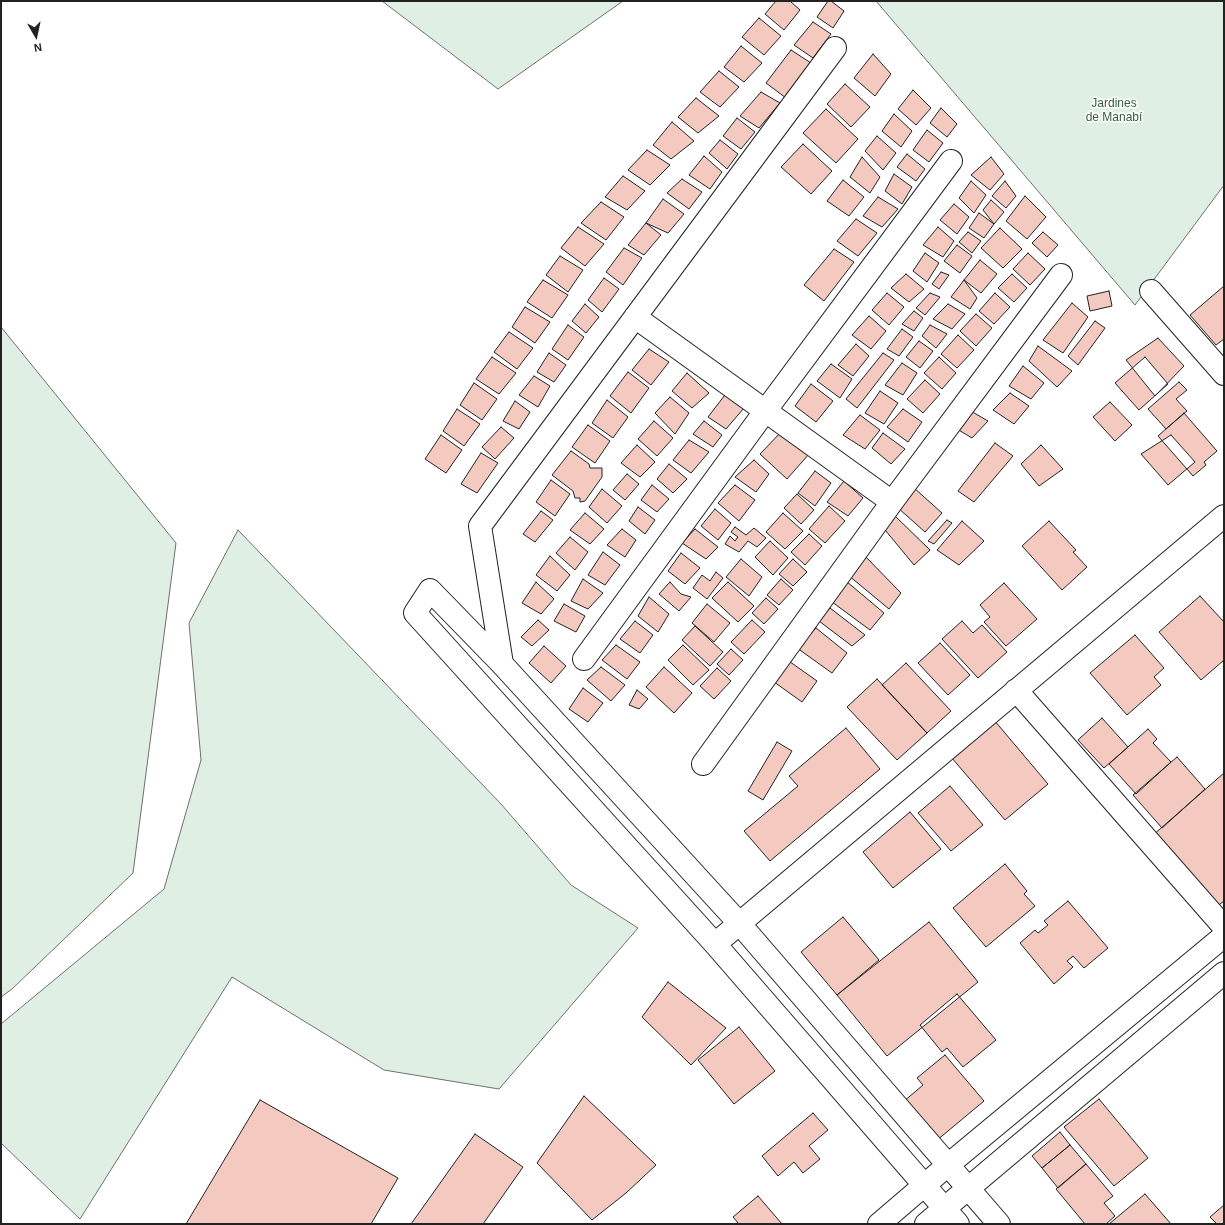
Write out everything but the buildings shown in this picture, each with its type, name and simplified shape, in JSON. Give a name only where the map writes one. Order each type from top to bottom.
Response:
[{"type":"street","points":[[502,664],[480,526],[835,48]]},
{"type":"street","points":[[584,659],[766,410],[951,161]]},
{"type":"street","points":[[703,764],[892,502],[1061,275]]},
{"type":"street","points":[[1151,291],[1224,374]]},
{"type":"street","points":[[635,317],[892,502]]},
{"type":"street","points":[[715,944],[1224,516]]},
{"type":"street","points":[[951,1216],[715,944],[415,613],[430,590],[502,664],[739,923],[999,1224]]},
{"type":"street","points":[[1016,690],[1224,927]]},
{"type":"street","points":[[879,1224],[1224,936]]},
{"type":"street","points":[[926,1224],[951,1216],[968,1188],[1224,973]]},
{"type":"green space","points":[[382,1],[623,1],[498,89]]},
{"type":"green space","name":"Jardines de Manabí","points":[[876,1],[1224,1],[1224,185],[1135,305]]},
{"type":"green space","points":[[1,327],[176,543],[133,873],[12,989],[1,997]]},
{"type":"green space","points":[[238,530],[501,804],[571,885],[638,928],[499,1089],[384,1070],[232,977],[80,1219],[1,1143],[1,1024],[164,889],[201,760],[189,623]]}]
